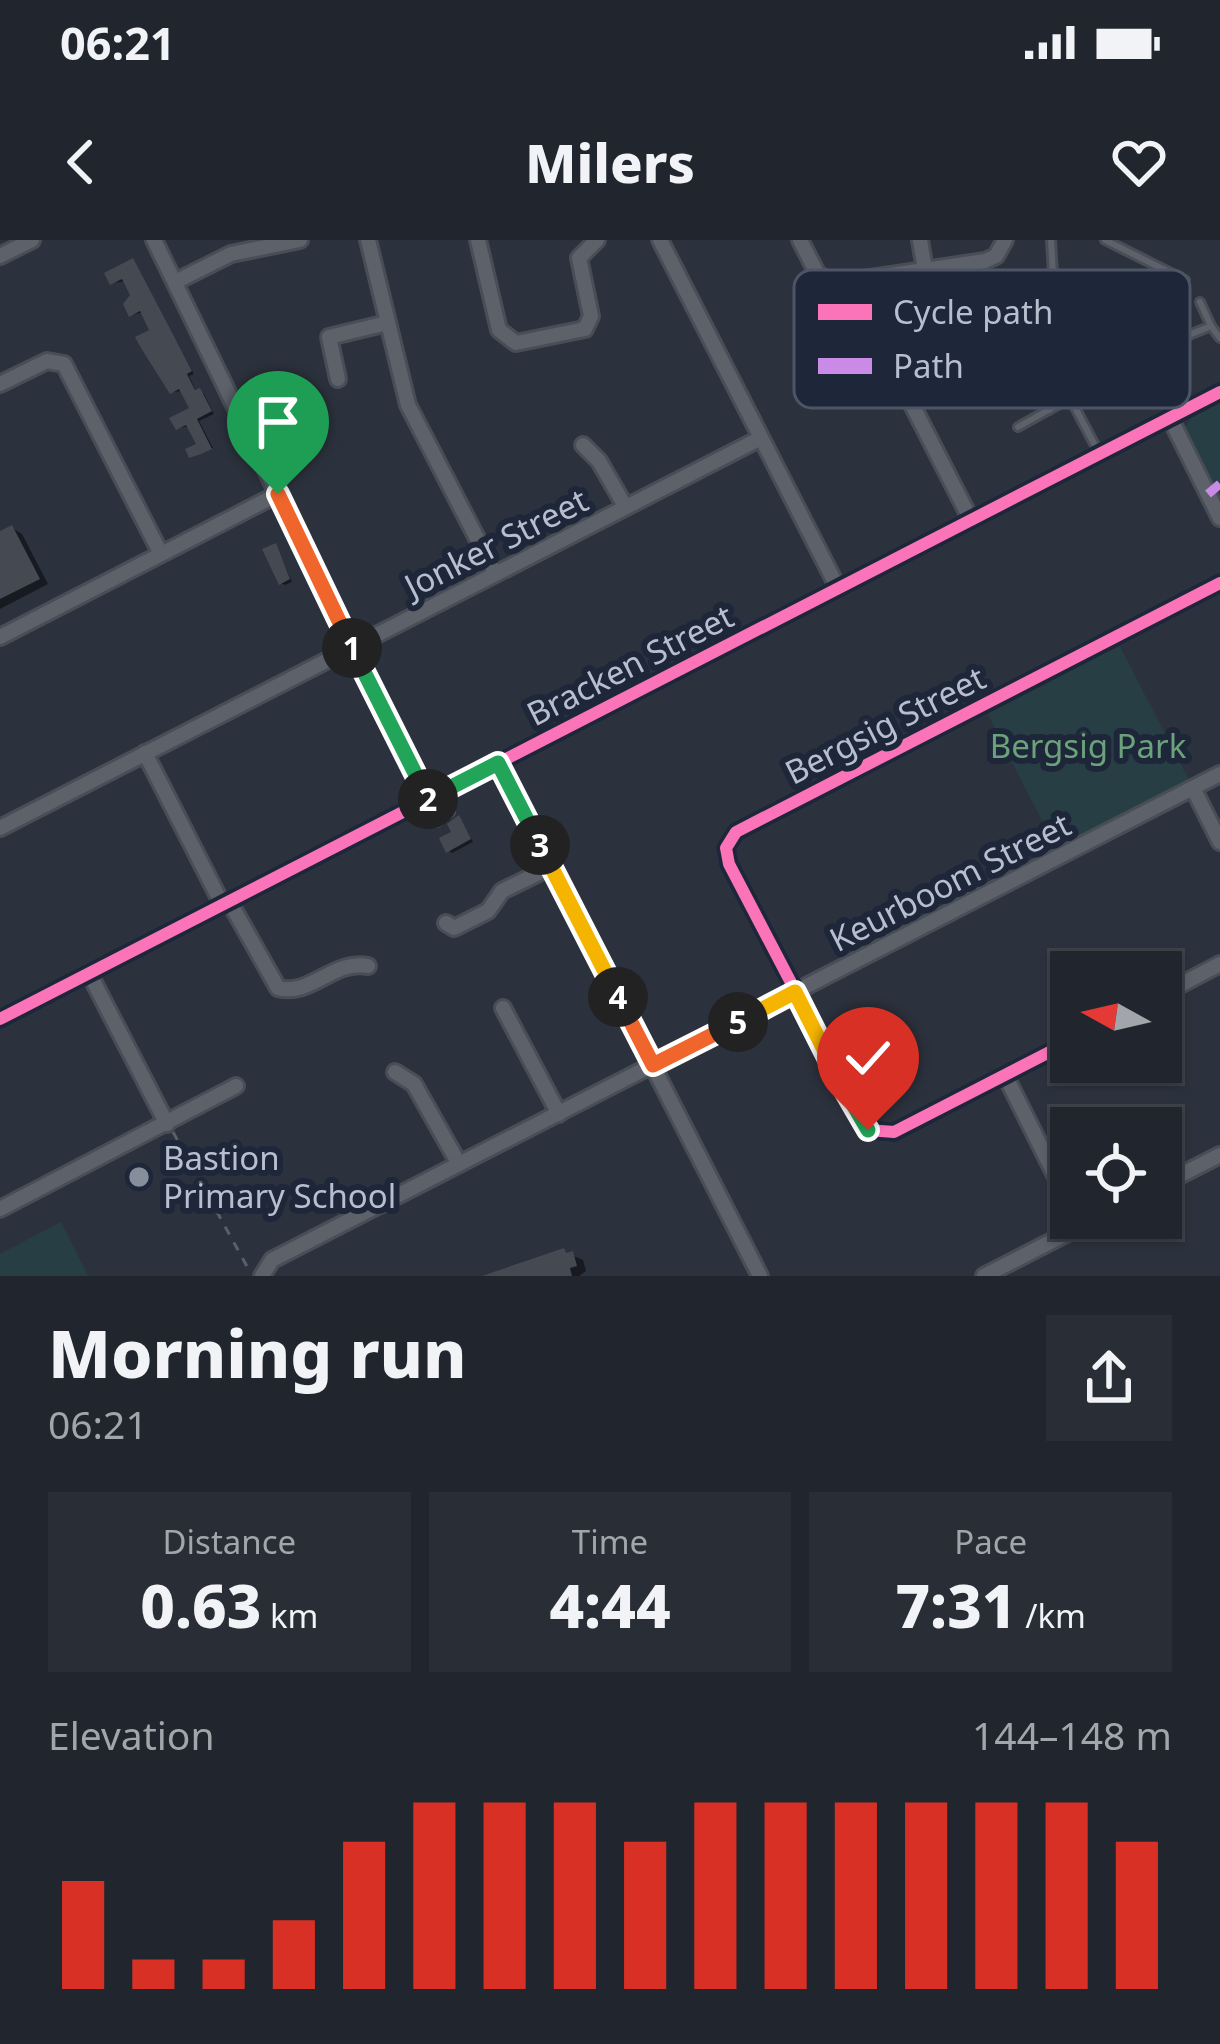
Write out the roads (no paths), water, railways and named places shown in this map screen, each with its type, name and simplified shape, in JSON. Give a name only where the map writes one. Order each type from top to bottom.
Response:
[{"type":"street","points":[[0,256],[32,240]]},
{"type":"street","points":[[154,240],[424,801]]},
{"type":"street","points":[[175,282],[232,254],[300,240]]},
{"type":"street","points":[[368,240],[408,405],[495,573]]},
{"type":"street","points":[[478,240],[500,334],[516,344],[585,329],[591,316],[579,258],[597,240]]},
{"type":"street","points":[[660,240],[838,588]]},
{"type":"street","points":[[800,240],[816,270]]},
{"type":"street","points":[[920,240],[925,270]]},
{"type":"street","points":[[931,270],[989,260],[1005,240]]},
{"type":"street","points":[[338,379],[329,337],[387,323]]},
{"type":"street","points":[[0,384],[46,361],[64,364],[161,554]]},
{"type":"street","name":"Bracken Street","points":[[1190,408],[1220,392]]},
{"type":"street","points":[[913,408],[971,520]]},
{"type":"street","name":"Bracken Street","points":[[0,1018],[1189,408]]},
{"type":"street","points":[[1174,416],[1220,518]]},
{"type":"street","name":"Jonker Street","points":[[0,827],[761,438]]},
{"type":"street","points":[[583,446],[599,460],[625,506]]},
{"type":"street","points":[[0,637],[278,494]]},
{"type":"street","name":"Bergsig Street","points":[[795,992],[729,864],[726,848],[736,832],[1220,583]]},
{"type":"street","points":[[145,753],[278,988],[296,990],[349,964],[368,966]]},
{"type":"street","points":[[498,763],[760,1276]]},
{"type":"street","name":"Keurboom Street","points":[[262,1275],[272,1260],[1220,774]]},
{"type":"street","points":[[1193,788],[1220,842]]},
{"type":"street","points":[[446,923],[454,928],[488,911],[502,891],[550,867]]},
{"type":"street","points":[[1182,984],[1220,964]]},
{"type":"street","points":[[89,973],[166,1124]]},
{"type":"street","points":[[795,992],[860,1121],[873,1133],[894,1132],[1050,1052]]},
{"type":"street","points":[[502,1008],[559,1114]]},
{"type":"street","points":[[395,1072],[414,1084],[459,1164]]},
{"type":"street","points":[[1005,1075],[1050,1165]]},
{"type":"street","points":[[0,1209],[236,1086]]},
{"type":"street","points":[[1182,1174],[1220,1155]]},
{"type":"street","points":[[984,1276],[1050,1238]]},
{"type":"lane","points":[[1110,241],[1166,270]]},
{"type":"lane","points":[[1200,302],[1220,338]]},
{"type":"lane","points":[[1190,335],[1211,326]]},
{"type":"lane","points":[[1018,427],[1052,408]]},
{"type":"lane","points":[[1075,408],[1100,454]]},
{"type":"lane","points":[[1172,408],[1174,416]]},
{"type":"lane","points":[[424,801],[437,822],[450,812],[442,792]]},
{"type":"place","name":"Bastion Primary School","points":[[139,1177]]},
{"type":"park label","name":"Bergsig Park","points":[[1088,746]]}]
